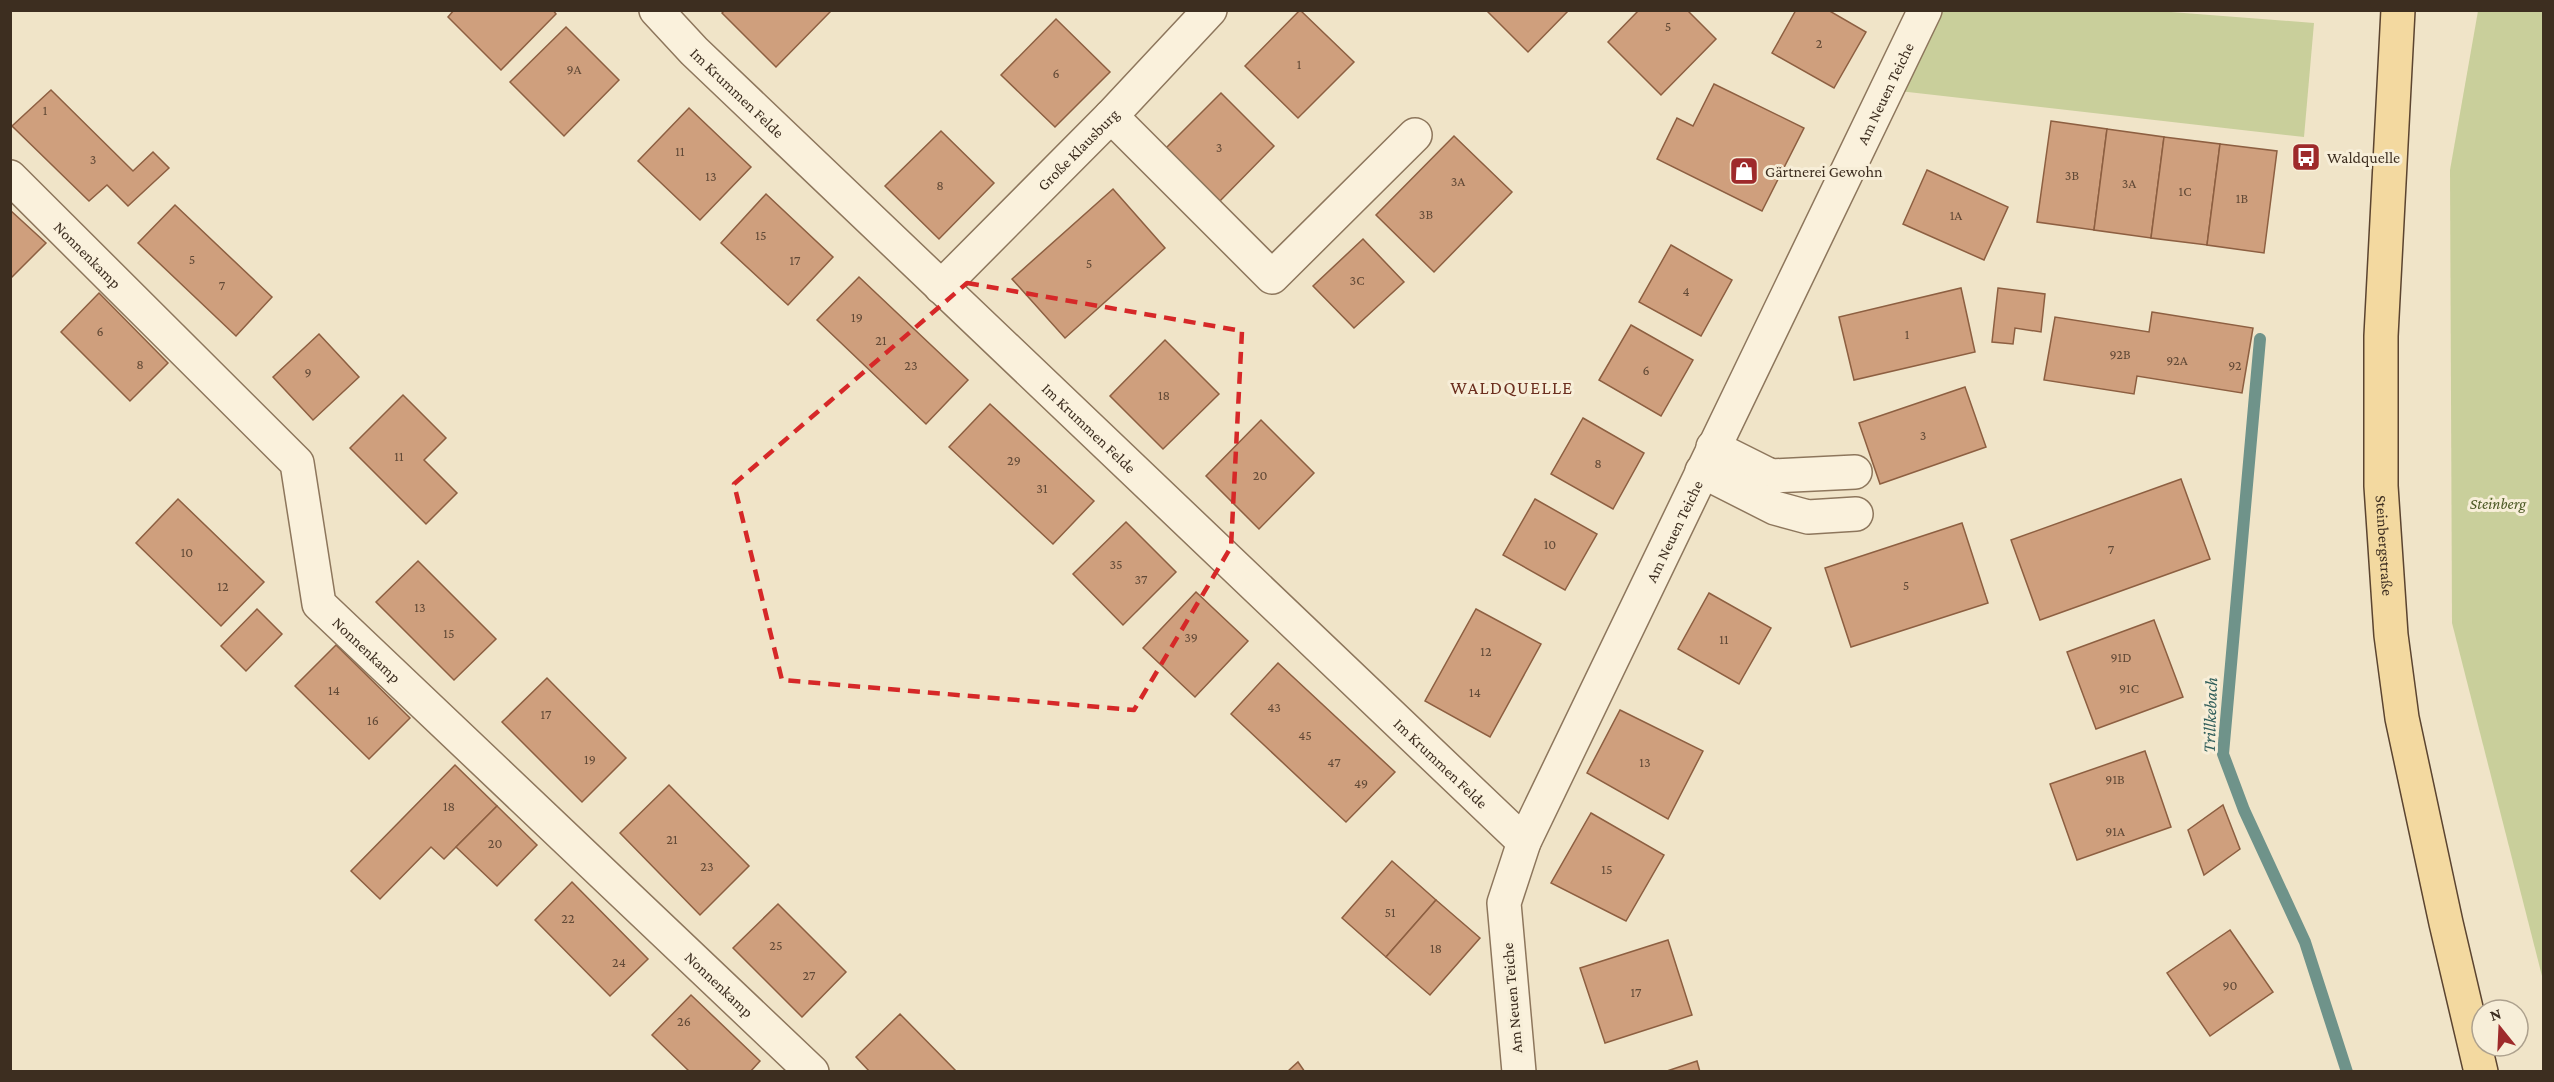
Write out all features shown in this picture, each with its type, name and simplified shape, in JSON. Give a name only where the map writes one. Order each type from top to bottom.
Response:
[{"type":"main road","name":"Steinbergstraße","points":[[2398,10],[2381,347],[2381,486],[2391,635],[2402,718],[2446,923],[2481,1071]]},
{"type":"street","name":"Im Krummen Felde","points":[[656,10],[694,51],[1524,842]]},
{"type":"street","name":"Große Klausburg","points":[[941,287],[1111,116],[1210,10]]},
{"type":"street","name":"Am Neuen Teiche","points":[[1512,1069],[1504,903],[1524,842],[1925,10]]},
{"type":"street","points":[[1111,116],[1272,277],[1415,135]]},
{"type":"street","name":"Nonnenkamp","points":[[10,177],[297,463],[319,604],[812,1071]]},
{"type":"street","points":[[1707,459],[1771,476],[1855,472]]},
{"type":"street","points":[[1707,459],[1775,508],[1808,517],[1856,514]]},
{"type":"highlighted area","points":[[967,283],[1242,331],[1231,547],[1134,710],[782,680],[734,484]]},
{"type":"green space","points":[[2145,10],[2314,23],[2304,137],[1899,91],[1939,11]]},
{"type":"green space","name":"Steinberg","points":[[2478,11],[2543,11],[2543,980],[2452,623],[2450,170]]},
{"type":"building","points":[[454,10],[553,10],[556,14],[501,70],[448,17]]},
{"type":"building","points":[[725,10],[831,11],[776,67],[722,13]]},
{"type":"building","points":[[1300,10],[1354,62],[1298,118],[1245,66]]},
{"type":"building","points":[[1486,10],[1569,10],[1528,52]]},
{"type":"building","points":[[1639,10],[1687,10],[1716,39],[1661,95],[1608,42]]},
{"type":"building","points":[[1796,10],[1828,10],[1866,32],[1834,88],[1772,53]]},
{"type":"building","points":[[1056,19],[1110,72],[1055,127],[1001,75]]},
{"type":"building","points":[[566,27],[619,80],[564,136],[510,82]]},
{"type":"building","points":[[1714,84],[1804,128],[1762,211],[1657,159],[1677,118],[1693,126]]},
{"type":"building","points":[[51,90],[133,171],[153,152],[169,168],[128,206],[107,185],[89,201],[12,126]]},
{"type":"building","points":[[1221,93],[1274,146],[1219,202],[1165,149]]},
{"type":"building","points":[[689,108],[751,167],[700,220],[638,161]]},
{"type":"building","points":[[2051,121],[2107,129],[2094,230],[2037,222]]},
{"type":"building","points":[[2107,129],[2164,137],[2151,238],[2094,230]]},
{"type":"building","points":[[941,131],[994,183],[939,239],[885,186]]},
{"type":"building","points":[[1454,136],[1512,192],[1434,272],[1376,215]]},
{"type":"building","points":[[2164,137],[2220,144],[2207,245],[2151,238]]},
{"type":"building","points":[[2220,144],[2277,151],[2264,253],[2207,245]]},
{"type":"building","points":[[1927,170],[2008,207],[1984,260],[1903,224]]},
{"type":"building","points":[[1113,189],[1165,248],[1065,338],[1012,279]]},
{"type":"building","points":[[766,194],[833,257],[788,305],[721,243]]},
{"type":"building","points":[[175,205],[272,297],[236,336],[138,243]]},
{"type":"building","points":[[10,210],[46,243],[10,279]]},
{"type":"building","points":[[1363,239],[1404,282],[1354,328],[1313,286]]},
{"type":"building","points":[[1671,245],[1732,280],[1701,336],[1639,302]]},
{"type":"building","points":[[859,277],[968,380],[926,424],[817,320]]},
{"type":"building","points":[[1961,288],[1975,352],[1854,380],[1839,317]]},
{"type":"building","points":[[1998,288],[2045,294],[2041,332],[2015,328],[2013,344],[1992,342]]},
{"type":"building","points":[[99,293],[168,363],[130,401],[61,332]]},
{"type":"building","points":[[2152,312],[2253,328],[2242,393],[2137,376],[2134,394],[2044,380],[2055,317],[2149,332]]},
{"type":"building","points":[[1631,325],[1693,360],[1661,416],[1599,380]]},
{"type":"building","points":[[319,334],[359,377],[313,420],[273,377]]},
{"type":"building","points":[[1165,340],[1219,394],[1163,449],[1110,396]]},
{"type":"building","points":[[1965,387],[1986,447],[1880,484],[1859,423]]},
{"type":"building","points":[[403,395],[446,438],[424,460],[457,493],[426,524],[350,448]]},
{"type":"building","points":[[990,404],[1094,501],[1053,544],[949,447]]},
{"type":"building","points":[[1583,418],[1644,453],[1613,509],[1551,474]]},
{"type":"building","points":[[1261,420],[1314,473],[1259,529],[1206,476]]},
{"type":"building","points":[[2181,479],[2210,559],[2040,620],[2011,540]]},
{"type":"building","points":[[178,499],[264,582],[221,626],[136,543]]},
{"type":"building","points":[[1535,499],[1597,534],[1565,590],[1503,555]]},
{"type":"building","points":[[1126,522],[1176,572],[1123,625],[1073,574]]},
{"type":"building","points":[[1962,523],[1988,603],[1851,647],[1825,568]]},
{"type":"building","points":[[418,561],[496,639],[454,680],[376,602]]},
{"type":"building","points":[[1196,592],[1248,641],[1195,697],[1143,648]]},
{"type":"building","points":[[1709,593],[1771,628],[1739,684],[1678,649]]},
{"type":"building","points":[[257,609],[282,634],[246,671],[221,646]]},
{"type":"building","points":[[1476,609],[1541,644],[1490,737],[1425,701]]},
{"type":"building","points":[[2154,620],[2183,697],[2096,729],[2067,652]]},
{"type":"building","points":[[336,645],[410,718],[369,759],[295,686]]},
{"type":"building","points":[[1278,663],[1395,772],[1346,822],[1231,714]]},
{"type":"building","points":[[547,678],[626,758],[582,802],[502,722]]},
{"type":"building","points":[[1620,710],[1703,751],[1668,819],[1587,773]]},
{"type":"building","points":[[2145,751],[2171,827],[2077,860],[2050,784]]},
{"type":"building","points":[[455,765],[497,806],[444,859],[431,847],[380,899],[351,871]]},
{"type":"building","points":[[669,785],[749,866],[700,915],[620,833]]},
{"type":"building","points":[[2223,805],[2240,849],[2204,875],[2188,830]]},
{"type":"building","points":[[497,806],[537,845],[497,886],[456,847]]},
{"type":"building","points":[[1591,813],[1664,855],[1626,921],[1551,883]]},
{"type":"building","points":[[1392,861],[1436,900],[1386,957],[1342,918]]},
{"type":"building","points":[[572,882],[648,959],[610,996],[535,920]]},
{"type":"building","points":[[1436,900],[1480,938],[1430,995],[1386,957]]},
{"type":"building","points":[[778,904],[846,972],[802,1017],[733,948]]},
{"type":"building","points":[[2230,930],[2273,992],[2210,1036],[2167,973]]},
{"type":"building","points":[[1668,940],[1692,1015],[1605,1043],[1580,968]]},
{"type":"building","points":[[691,995],[760,1061],[750,1072],[690,1072],[652,1035]]},
{"type":"building","points":[[900,1014],[957,1072],[870,1072],[856,1057]]},
{"type":"building","points":[[1697,1061],[1700,1072],[1664,1072]]},
{"type":"building","points":[[1298,1062],[1305,1072],[1287,1072]]},
{"type":"waterway","name":"Trillkebach","points":[[2260,339],[2223,754],[2244,810],[2305,942],[2347,1072]]},
{"type":"place","name":"Waldquelle","points":[[2306,157]]},
{"type":"place","name":"Gärtnerei Gewohn","points":[[1744,171]]},
{"type":"district","name":"WALDQUELLE","points":[[1512,388]]}]
